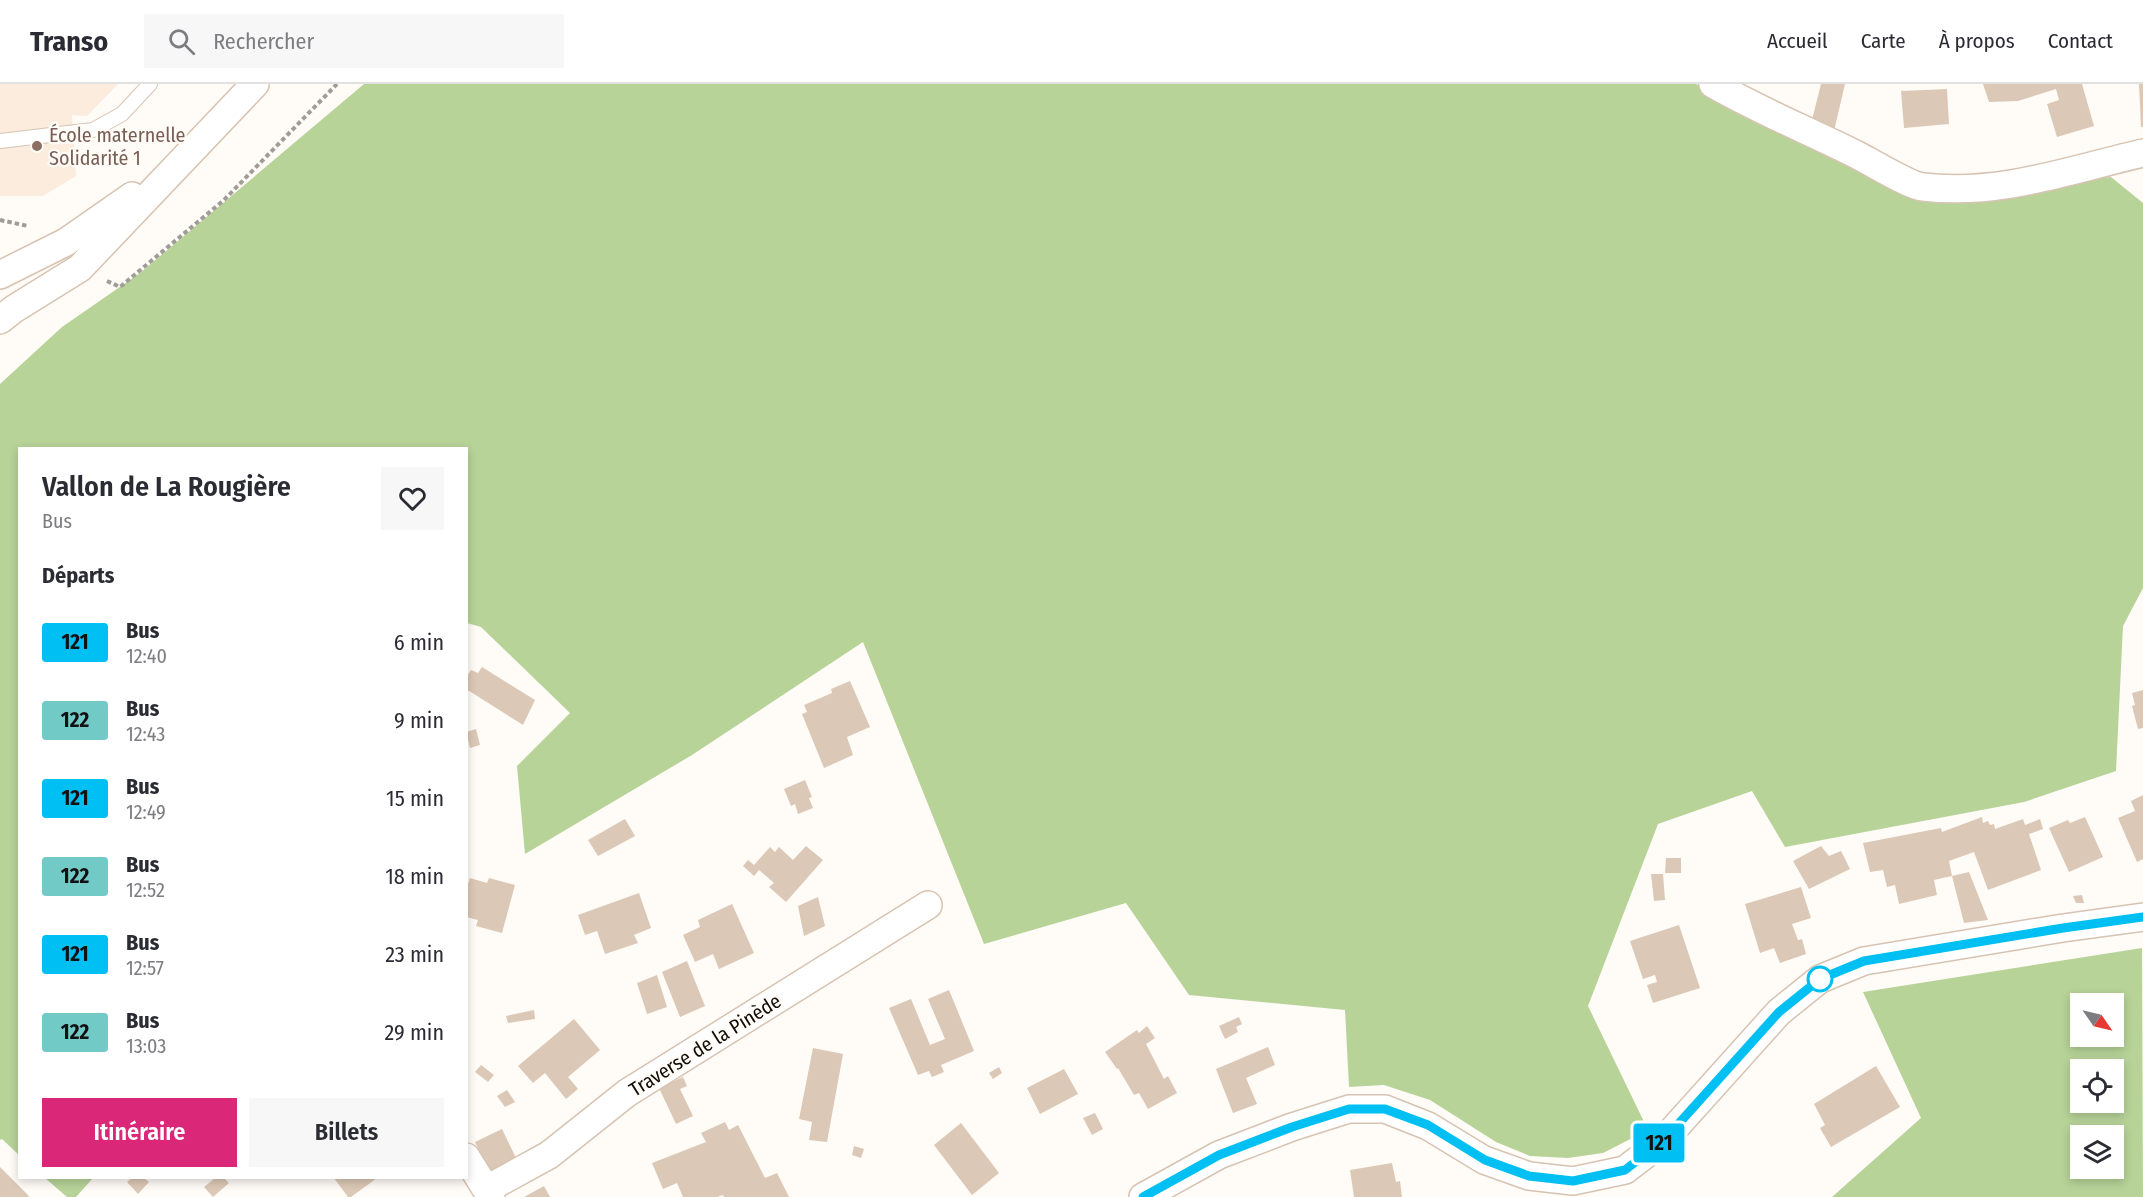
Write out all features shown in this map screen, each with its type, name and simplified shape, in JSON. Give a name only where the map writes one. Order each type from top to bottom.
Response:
[{"type":"street","points":[[0,281],[7,314],[80,268],[255,84]]},
{"type":"street","points":[[1713,84],[1751,105],[1920,187],[1980,189],[2043,180],[2143,153]]},
{"type":"street","points":[[0,275],[66,242],[175,167]]},
{"type":"street","name":"Traverse de la Pinède","points":[[489,1193],[549,1155],[627,1093],[928,905]]},
{"type":"street","points":[[1143,1197],[1219,1155],[1292,1127],[1349,1109],[1385,1109],[1428,1125],[1485,1160],[1529,1176],[1573,1181],[1625,1170],[1664,1140],[1779,1012],[1820,979],[1864,961],[2143,917]]},
{"type":"street","points":[[468,1160],[489,1193]]},
{"type":"lane","points":[[0,141],[93,130],[122,114],[150,84]]},
{"type":"path","points":[[80,268],[120,287],[224,200],[337,84]]},
{"type":"path","points":[[0,220],[38,228]]},
{"type":"shaded area","name":"École maternelle Solidarité 1","points":[[0,84],[118,84],[87,116],[72,115],[76,176],[43,196],[0,196]]},
{"type":"green space","points":[[364,84],[1696,84],[1826,154],[1910,195],[2111,177],[2143,203],[2143,588],[2123,626],[2116,771],[2024,802],[1785,847],[1752,791],[1658,824],[1588,1006],[1648,1130],[1603,1153],[1568,1158],[1530,1156],[1496,1142],[1430,1100],[1384,1085],[1349,1087],[1345,1010],[1189,995],[1126,903],[984,944],[863,642],[692,755],[525,854],[517,766],[570,713],[481,627],[468,623],[468,447],[18,447],[18,1154],[2,1139],[0,1140],[0,384],[62,327],[140,273]]},
{"type":"green space","points":[[2142,948],[2143,1197],[1832,1197],[1921,1118],[1863,992]]},
{"type":"green space","points":[[46,1179],[92,1179],[76,1197],[67,1197]]},
{"type":"building","points":[[1821,84],[1845,84],[1834,131],[1812,120]]},
{"type":"building","points":[[1983,84],[2082,84],[2094,126],[2057,137],[2047,104],[2059,100],[2056,89],[2018,101],[1989,102]]},
{"type":"building","points":[[2139,84],[2143,84],[2143,127],[2141,127]]},
{"type":"building","points":[[1947,89],[1949,124],[1904,128],[1901,91]]},
{"type":"building","points":[[482,667],[535,700],[523,725],[468,690],[468,674],[471,670],[478,673]]},
{"type":"building","points":[[850,681],[870,727],[847,737],[853,755],[824,768],[802,714],[807,712],[804,705],[832,693],[831,689]]},
{"type":"building","points":[[2143,690],[2143,728],[2138,729],[2132,706],[2135,705],[2132,693]]},
{"type":"building","points":[[476,729],[480,745],[470,748],[468,731]]},
{"type":"building","points":[[805,780],[812,797],[809,798],[813,808],[798,814],[795,804],[791,806],[784,789]]},
{"type":"building","points":[[2143,795],[2143,859],[2137,862],[2118,818],[2135,811],[2131,801]]},
{"type":"building","points":[[1982,817],[1983,823],[1988,821],[1990,825],[1994,824],[1995,829],[2023,819],[2025,825],[2040,819],[2043,829],[2029,834],[2041,870],[1988,890],[1974,852],[1949,861],[1952,876],[1934,880],[1937,895],[1899,904],[1895,885],[1887,887],[1883,870],[1870,872],[1863,843],[1941,828],[1942,832]]},
{"type":"building","points":[[2085,817],[2103,857],[2069,872],[2049,828],[2068,820],[2070,823]]},
{"type":"building","points":[[625,819],[635,836],[598,856],[588,840]]},
{"type":"building","points":[[806,846],[823,860],[786,902],[769,887],[774,883],[759,870],[754,876],[743,866],[748,860],[754,865],[770,847],[775,852],[779,847],[793,860]]},
{"type":"building","points":[[1821,846],[1829,856],[1841,851],[1850,869],[1809,889],[1793,861]]},
{"type":"building","points":[[1666,858],[1681,858],[1681,873],[1665,873]]},
{"type":"building","points":[[1969,872],[1988,920],[1964,923],[1952,876]]},
{"type":"building","points":[[1651,874],[1663,874],[1665,900],[1654,901]]},
{"type":"building","points":[[470,878],[487,883],[489,878],[515,885],[502,933],[476,926],[478,920],[468,918]]},
{"type":"building","points":[[1801,887],[1811,918],[1792,924],[1798,940],[1802,939],[1806,954],[1780,963],[1774,948],[1760,953],[1745,904]]},
{"type":"building","points":[[639,893],[651,928],[634,935],[638,943],[605,954],[597,931],[585,935],[578,915]]},
{"type":"building","points":[[2082,895],[2084,903],[2076,903],[2073,896]]},
{"type":"building","points":[[818,897],[825,926],[804,936],[798,906]]},
{"type":"building","points":[[732,904],[754,953],[719,969],[713,954],[695,962],[683,935],[700,927],[698,920]]},
{"type":"building","points":[[1679,925],[1700,988],[1653,1003],[1647,985],[1657,982],[1655,975],[1643,979],[1630,941]]},
{"type":"building","points":[[687,961],[705,1006],[680,1017],[662,972]]},
{"type":"building","points":[[657,975],[667,1007],[647,1014],[637,983]]},
{"type":"building","points":[[949,990],[974,1051],[941,1065],[944,1072],[932,1077],[929,1071],[918,1075],[889,1008],[911,999],[930,1045],[945,1039],[928,999]]},
{"type":"building","points":[[534,1010],[535,1019],[508,1023],[506,1016]]},
{"type":"building","points":[[1239,1017],[1242,1024],[1236,1027],[1238,1032],[1225,1039],[1219,1026]]},
{"type":"building","points":[[574,1019],[600,1050],[568,1077],[578,1089],[566,1099],[545,1073],[533,1083],[518,1066]]},
{"type":"building","points":[[1147,1026],[1155,1038],[1146,1044],[1164,1079],[1168,1076],[1177,1093],[1148,1109],[1139,1093],[1134,1095],[1118,1068],[1105,1052],[1137,1030],[1139,1033]]},
{"type":"building","points":[[1268,1047],[1275,1065],[1246,1078],[1257,1104],[1233,1113],[1216,1069]]},
{"type":"building","points":[[813,1048],[843,1054],[827,1142],[809,1140],[812,1122],[799,1119]]},
{"type":"building","points":[[481,1065],[494,1075],[488,1082],[475,1072]]},
{"type":"building","points":[[1876,1066],[1900,1107],[1831,1147],[1820,1128],[1825,1125],[1814,1104]]},
{"type":"building","points":[[999,1067],[1002,1073],[993,1079],[989,1073]]},
{"type":"building","points":[[1064,1069],[1078,1094],[1040,1114],[1027,1088]]},
{"type":"building","points":[[683,1077],[687,1086],[680,1089],[693,1116],[676,1124],[659,1088]]},
{"type":"building","points":[[507,1090],[515,1102],[505,1107],[497,1096]]},
{"type":"building","points":[[1095,1113],[1103,1129],[1092,1135],[1083,1118]]},
{"type":"building","points":[[725,1122],[729,1130],[738,1125],[765,1178],[777,1173],[789,1197],[724,1197],[723,1195],[683,1197],[677,1183],[663,1189],[652,1163],[706,1142],[701,1133]]},
{"type":"building","points":[[961,1123],[999,1173],[972,1195],[934,1145]]},
{"type":"building","points":[[502,1129],[517,1160],[489,1173],[475,1142]]},
{"type":"building","points":[[854,1146],[864,1149],[861,1158],[852,1155]]},
{"type":"building","points":[[1392,1163],[1396,1182],[1400,1181],[1402,1197],[1354,1197],[1350,1170]]},
{"type":"building","points":[[0,1167],[29,1196],[28,1197],[0,1197]]},
{"type":"building","points":[[131,1179],[145,1179],[149,1182],[138,1194],[127,1182]]},
{"type":"building","points":[[214,1179],[225,1179],[229,1183],[213,1197],[204,1187]]},
{"type":"building","points":[[335,1179],[376,1179],[351,1197],[348,1197]]},
{"type":"building","points":[[544,1186],[550,1197],[524,1197]]},
{"type":"bus line","name":"121","points":[[1143,1197],[1219,1155],[1292,1127],[1349,1109],[1385,1109],[1428,1125],[1485,1160],[1529,1176],[1573,1181],[1625,1170],[1664,1140],[1779,1012],[1820,979],[1864,961],[2143,917]]},
{"type":"place","name":"École maternelle Solidarité 1","points":[[37,146]]}]
